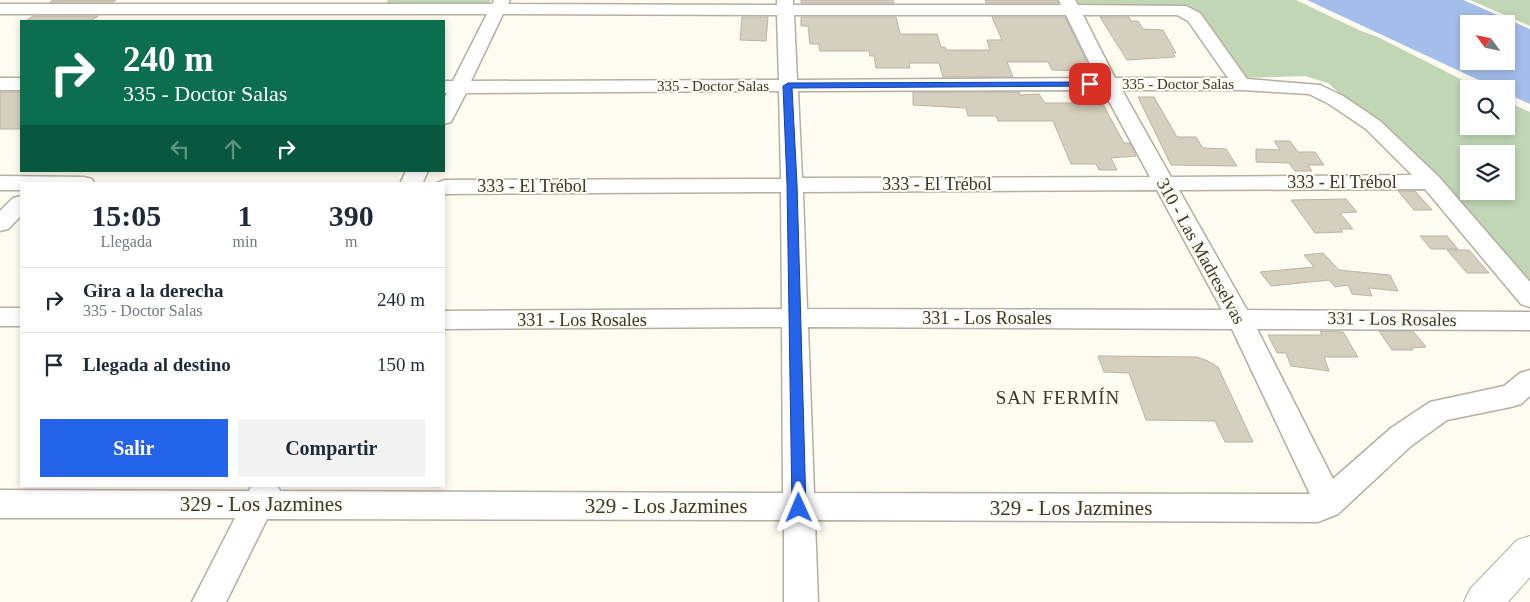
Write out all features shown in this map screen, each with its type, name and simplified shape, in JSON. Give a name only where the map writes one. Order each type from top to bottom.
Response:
[{"type":"highway","points":[[1483,602],[1530,552]]},
{"type":"street","points":[[201,20],[216,5]]},
{"type":"street","points":[[0,9],[216,5],[1070,5],[1180,10],[1194,17],[1241,84]]},
{"type":"street","points":[[445,114],[451,87],[499,5]]},
{"type":"street","points":[[785,5],[792,184],[801,602]]},
{"type":"street","name":"310 - Las Madreselvas","points":[[1070,5],[1109,84],[1239,318],[1326,496],[1327,504]]},
{"type":"street","points":[[0,84],[20,84]]},
{"type":"street","name":"335 - Doctor Salas","points":[[451,87],[1109,84],[1300,86],[1313,88],[1336,100],[1373,124],[1431,182]]},
{"type":"street","points":[[42,182],[51,172]]},
{"type":"street","points":[[1431,182],[1530,298]]},
{"type":"street","name":"333 - El Trébol","points":[[445,187],[1431,182]]},
{"type":"street","points":[[0,183],[20,184]]},
{"type":"street","points":[[0,224],[20,204]]},
{"type":"street","points":[[0,317],[20,318]]},
{"type":"street","name":"331 - Los Rosales","points":[[445,320],[1239,318],[1530,321]]},
{"type":"street","points":[[1327,504],[1401,437],[1440,410],[1511,396],[1530,381]]},
{"type":"street","points":[[210,602],[263,495]]},
{"type":"street","name":"329 - Los Jazmines","points":[[0,504],[263,495],[799,508],[1318,508],[1327,504]]},
{"type":"green space","points":[[388,0],[491,0],[487,7],[383,7]]},
{"type":"green space","points":[[1073,0],[1296,0],[1361,31],[1378,37],[1462,80],[1460,80],[1460,135],[1515,135],[1515,105],[1530,112],[1530,290],[1351,104],[1328,83],[1305,76],[1246,78],[1197,13],[1076,7]]},
{"type":"green space","points":[[1470,0],[1530,0],[1530,26],[1515,20],[1515,15],[1505,15]]},
{"type":"water","points":[[1307,0],[1463,0],[1498,15],[1460,15],[1460,70],[1515,70],[1515,23],[1530,29],[1530,104],[1515,97],[1515,80],[1479,80]]},
{"type":"building","points":[[53,0],[116,0],[113,2],[50,2]]},
{"type":"building","points":[[801,0],[893,0],[894,3],[801,3]]},
{"type":"building","points":[[985,0],[1057,0],[1058,3],[986,3]]},
{"type":"building","points":[[33,16],[98,16],[92,20],[27,20]]},
{"type":"building","points":[[742,17],[768,17],[766,41],[740,40]]},
{"type":"building","points":[[801,17],[896,17],[900,34],[937,34],[941,47],[945,47],[946,50],[990,50],[987,40],[1002,40],[992,17],[1065,17],[1091,71],[1052,70],[1048,62],[1007,62],[1013,77],[943,77],[939,63],[909,63],[910,68],[876,68],[874,56],[870,56],[869,51],[820,51],[819,44],[810,44],[808,26],[801,26]]},
{"type":"building","points":[[1100,17],[1129,17],[1131,21],[1138,21],[1143,29],[1163,30],[1176,53],[1173,53],[1175,57],[1127,60]]},
{"type":"building","points":[[0,92],[20,92],[20,129],[0,129]]},
{"type":"building","points":[[913,92],[1019,92],[1020,95],[1039,94],[1045,103],[1086,103],[1084,98],[1100,99],[1124,143],[1130,143],[1136,156],[1111,158],[1117,170],[1099,170],[1096,164],[1071,164],[1053,121],[998,121],[996,116],[968,116],[966,108],[913,105]]},
{"type":"building","points":[[1138,97],[1154,97],[1177,137],[1196,137],[1203,148],[1226,149],[1237,166],[1171,165]]},
{"type":"building","points":[[1274,141],[1290,141],[1298,152],[1315,152],[1324,165],[1308,165],[1312,171],[1295,171],[1289,163],[1256,162],[1256,149],[1280,150]]},
{"type":"building","points":[[1398,191],[1415,191],[1432,210],[1414,210]]},
{"type":"building","points":[[1346,199],[1357,212],[1340,213],[1353,229],[1340,229],[1343,232],[1315,233],[1291,200]]},
{"type":"building","points":[[1420,236],[1447,236],[1458,249],[1431,249]]},
{"type":"building","points":[[1447,250],[1469,250],[1489,273],[1467,273]]},
{"type":"building","points":[[1323,253],[1339,270],[1390,275],[1398,291],[1369,288],[1372,296],[1352,294],[1348,285],[1335,287],[1329,280],[1271,286],[1260,272],[1314,267],[1304,255]]},
{"type":"building","points":[[1320,331],[1343,332],[1358,357],[1324,357],[1329,371],[1291,366],[1286,353],[1277,353],[1268,335],[1322,335]]},
{"type":"building","points":[[1379,331],[1413,331],[1426,347],[1411,348],[1413,350],[1392,350]]},
{"type":"building","points":[[1098,356],[1197,357],[1208,361],[1218,367],[1253,442],[1225,442],[1215,421],[1146,420],[1129,373],[1104,372]]},
{"type":"district","name":"SAN FERMÍN","points":[[1058,397]]},
{"type":"route","points":[[799,508],[788,86],[1090,84]]}]
